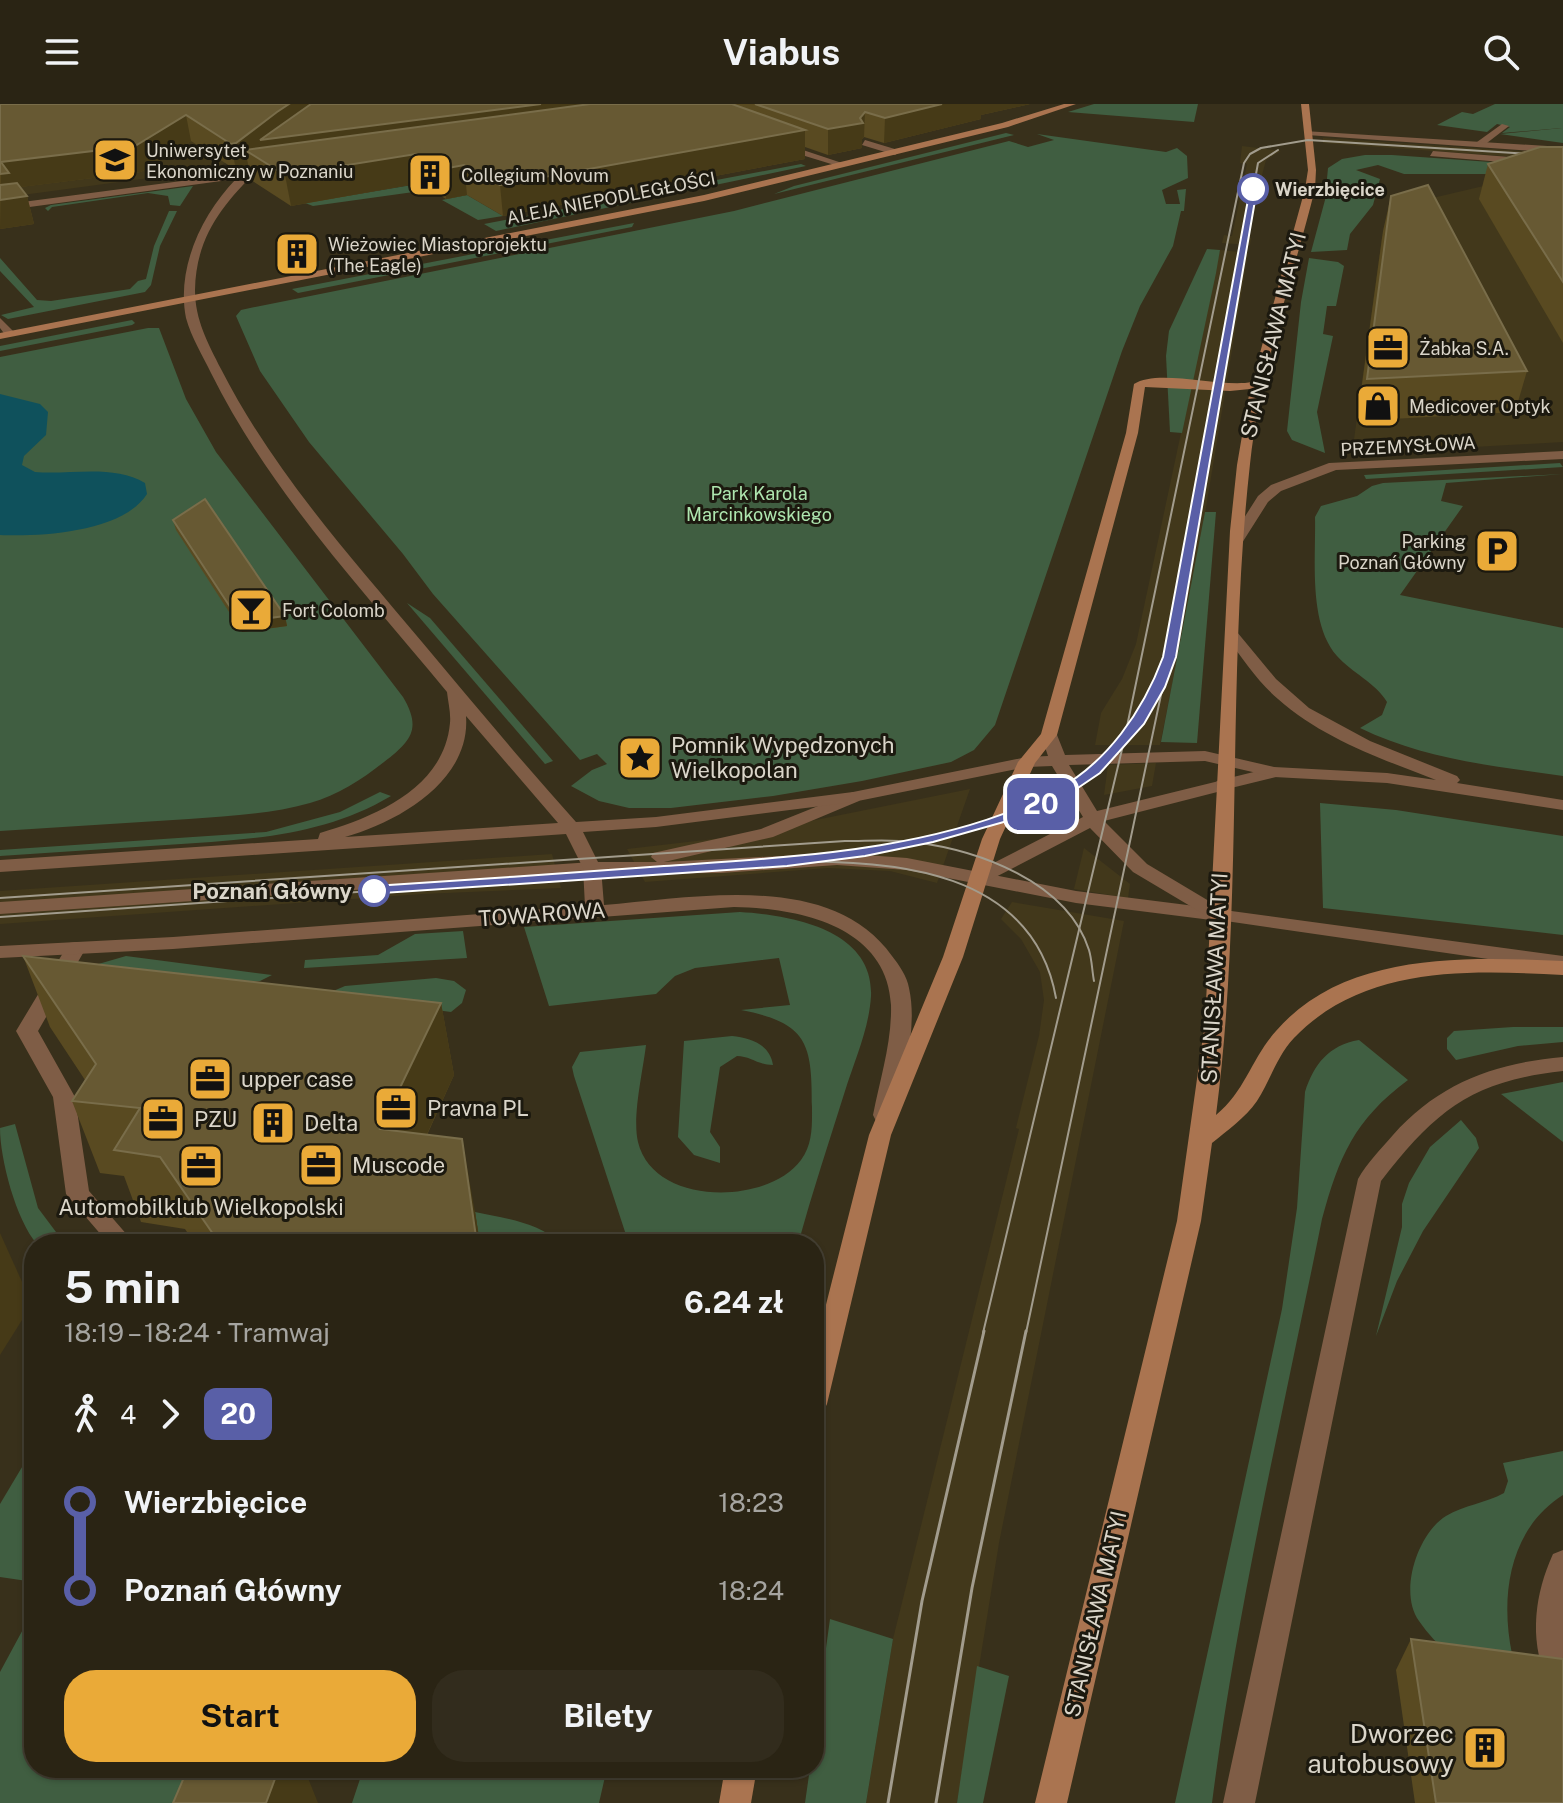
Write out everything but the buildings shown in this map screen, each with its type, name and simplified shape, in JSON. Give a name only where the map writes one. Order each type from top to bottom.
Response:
[{"type":"street","name":"ALEJA NIEPODLEGŁOŚCI","points":[[5,335],[596,221],[898,152],[1072,104]]},
{"type":"street","name":"STANISŁAWA MATYI","points":[[1051,1803],[1189,1221],[1202,1139],[1217,994],[1223,785],[1243,464],[1276,306],[1310,189],[1313,142],[1305,104]]},
{"type":"street","points":[[1480,144],[1505,126]]},
{"type":"street","points":[[1313,142],[1480,144],[1563,150]]},
{"type":"street","points":[[774,143],[844,165]]},
{"type":"street","points":[[865,143],[898,152]]},
{"type":"street","points":[[277,148],[240,176],[209,219],[200,241],[190,299],[193,322],[212,364],[262,448],[314,520],[572,828],[592,868],[595,910]]},
{"type":"street","points":[[1420,154],[1563,164]]},
{"type":"street","points":[[0,208],[264,172]]},
{"type":"street","points":[[0,321],[5,335]]},
{"type":"street","points":[[824,1363],[880,1135],[942,987],[991,839],[1027,762],[1049,735],[1132,433],[1140,384],[1159,381],[1243,388],[1259,384]]},
{"type":"street","name":"PRZEMYSŁOWA","points":[[1237,540],[1263,499],[1276,488],[1334,466],[1563,455]]},
{"type":"street","points":[[1232,635],[1283,696],[1312,717],[1360,743],[1484,793]]},
{"type":"street","points":[[251,851],[340,833],[382,817],[411,800],[441,771],[453,753],[460,719],[455,692]]},
{"type":"street","points":[[1049,735],[1057,759],[1093,819],[1140,868],[1219,915]]},
{"type":"street","name":"TOWAROWA","points":[[0,866],[572,828],[746,812],[853,797],[1027,762],[1057,759],[1162,756],[1225,760],[1274,772]]},
{"type":"street","points":[[979,878],[1093,819],[1125,808],[1274,772],[1358,775],[1563,805]]},
{"type":"street","name":"TOWAROWA","points":[[592,868],[739,842],[803,820],[853,797]]},
{"type":"street","name":"TOWAROWA","points":[[0,908],[592,868],[721,867],[872,859],[1076,897],[1563,966]]},
{"type":"street","name":"TOWAROWA","points":[[0,952],[595,910],[768,901],[803,905],[865,935],[882,954],[899,986],[899,1027],[880,1135]]},
{"type":"street","points":[[76,948],[27,1031],[64,1097],[78,1194],[114,1234]]},
{"type":"street","points":[[1202,1139],[1247,1100],[1277,1044],[1298,1020],[1343,992],[1400,974],[1447,967],[1486,963],[1563,966]]},
{"type":"street","points":[[1239,1803],[1370,1179],[1400,1139],[1445,1097],[1489,1076],[1513,1069],[1563,1064]]},
{"type":"street","points":[[1557,1668],[1549,1614],[1563,1563]]},
{"type":"street","points":[[735,1803],[739,1778]]},
{"type":"shaded area","name":"Uniwersytet Ekonomiczny w Poznaniu","points":[[39,131],[258,141],[216,169],[0,198]]},
{"type":"shaded area","points":[[1323,138],[1563,154],[1563,160],[1323,143]]},
{"type":"shaded area","points":[[1242,146],[1281,151],[1266,160],[1260,183],[1253,183],[1242,236],[1251,238],[1250,245],[1222,243],[1224,235],[1232,236],[1247,164],[1240,163]]},
{"type":"shaded area","points":[[1563,178],[1563,442],[1352,454],[1382,237],[1407,204],[1509,180]]},
{"type":"shaded area","points":[[1220,250],[1248,253],[1201,538],[1160,745],[1095,745],[1101,713],[1122,679],[1136,644]]},
{"type":"shaded area","points":[[1156,763],[1152,786],[1104,795],[1108,765]]},
{"type":"shaded area","points":[[970,789],[937,883],[890,871],[828,868],[645,882],[627,849],[731,837]]},
{"type":"shaded area","points":[[1084,848],[1130,884],[1128,898],[1074,889]]},
{"type":"shaded area","points":[[552,854],[561,888],[422,894],[0,924],[0,891]]},
{"type":"shaded area","points":[[1012,902],[1124,921],[999,1543],[957,1803],[866,1803],[893,1639],[1019,1129],[1016,1128],[1039,1036],[1044,1000],[1040,972],[1021,939],[1001,919]]},
{"type":"green space","points":[[1094,104],[1198,104],[1194,122],[1068,112]]},
{"type":"green space","points":[[1495,104],[1563,104],[1563,143],[1500,134],[1562,128],[1502,133],[1510,127],[1497,124],[1487,132],[1437,125],[1462,112],[1473,114]]},
{"type":"green space","points":[[1006,133],[1014,135],[774,194],[794,186]]},
{"type":"green space","name":"Park Karola Marcinkowskiego","points":[[1037,134],[1166,152],[1177,148],[1187,156],[1188,178],[1162,190],[1166,204],[1180,204],[1177,190],[1186,189],[1184,211],[1181,211],[1173,246],[1140,306],[1122,351],[995,725],[974,750],[951,762],[773,796],[671,808],[629,808],[599,801],[571,786],[592,770],[607,764],[597,754],[580,760],[433,594],[309,442],[260,371],[236,316],[241,310],[250,308],[734,211],[1009,141],[1028,147],[1054,140]]},
{"type":"green space","points":[[1365,155],[1563,167],[1511,174],[1404,174],[1378,165],[1356,170],[1380,179],[1373,205],[1350,234],[1347,250],[1311,252],[1325,200],[1328,168],[1342,159]]},
{"type":"green space","points":[[801,164],[806,166],[496,231],[484,224]]},
{"type":"green space","points":[[418,184],[428,190],[313,206],[305,203]]},
{"type":"green space","points":[[193,186],[180,206],[170,205],[168,196],[148,193],[52,207],[48,211],[45,208],[51,205]]},
{"type":"green space","points":[[467,195],[503,216],[478,220],[442,200]]},
{"type":"green space","points":[[169,211],[177,211],[160,246],[151,285],[145,292],[8,319],[1,315],[34,307],[0,271],[0,258],[37,300],[51,301],[130,289],[138,281],[146,279],[154,246]]},
{"type":"green space","points":[[634,223],[632,227],[298,293],[292,289]]},
{"type":"green space","points":[[1207,249],[1220,250],[1216,273],[1182,433],[1170,432],[1166,356],[1169,331]]},
{"type":"green space","points":[[1309,258],[1338,262],[1344,266],[1336,306],[1327,306],[1323,334],[1333,336],[1317,412],[1325,453],[1292,440],[1287,431]]},
{"type":"green space","points":[[132,320],[135,323],[132,325],[0,351],[0,346]]},
{"type":"green space","points":[[159,328],[186,399],[216,452],[403,697],[412,718],[411,734],[393,754],[358,781],[330,796],[295,807],[220,817],[0,831],[0,357]]},
{"type":"green space","points":[[1560,463],[1563,467],[1366,479],[1364,475]]},
{"type":"green space","points":[[1563,474],[1446,483],[1441,501],[1463,506],[1400,595],[1563,628],[1563,776],[1434,754],[1384,739],[1360,728],[1382,715],[1387,702],[1337,656],[1321,626],[1316,590],[1315,517],[1321,506],[1357,496],[1383,483]]},
{"type":"green space","points":[[1205,512],[1216,512],[1197,743],[1161,742]]},
{"type":"green space","points":[[407,603],[430,618],[553,761],[545,764]]},
{"type":"green space","points":[[380,792],[391,796],[338,820],[282,834],[225,841],[0,856],[0,850],[266,832],[340,812]]},
{"type":"green space","points":[[1320,803],[1396,810],[1563,836],[1563,935],[1323,908]]},
{"type":"green space","points":[[740,912],[804,922],[844,941],[859,955],[868,973],[870,1008],[801,1234],[626,1234],[572,1067],[580,1052],[646,1045],[636,1132],[648,1163],[665,1178],[687,1188],[712,1192],[763,1186],[785,1175],[801,1160],[811,1134],[812,1086],[807,1052],[802,1040],[781,1022],[741,1010],[790,1005],[779,958],[695,968],[675,976],[656,994],[549,1006],[524,927]]},
{"type":"green space","points":[[463,931],[467,958],[304,968],[305,960],[378,955],[415,934]]},
{"type":"green space","points":[[126,956],[272,975],[260,981],[117,991],[95,965]]},
{"type":"green space","points":[[436,978],[454,981],[466,990],[462,1003],[451,1012],[324,995],[345,986]]},
{"type":"green space","points":[[1563,1027],[1563,1042],[1518,1046],[1456,1060],[1447,1049],[1447,1038],[1454,1031]]},
{"type":"green space","points":[[732,1036],[746,1038],[763,1047],[773,1065],[737,1056],[720,1067],[710,1132],[720,1147],[720,1163],[694,1155],[678,1137],[684,1041]]},
{"type":"green space","points":[[1359,1040],[1408,1080],[1374,1110],[1351,1141],[1328,1197],[1234,1656],[1212,1803],[1175,1803],[1282,1309],[1297,1208],[1305,1092],[1324,1057],[1339,1046]]},
{"type":"green space","points":[[1563,1082],[1563,1142],[1501,1094]]},
{"type":"green space","points":[[1461,1120],[1476,1138],[1479,1148],[1423,1231],[1397,1281],[1376,1336],[1402,1227],[1402,1204],[1409,1183],[1430,1147]]},
{"type":"green space","points":[[15,1124],[38,1208],[58,1234],[29,1233],[6,1172],[0,1128]]},
{"type":"green space","points":[[475,1212],[532,1226],[547,1234],[478,1234]]},
{"type":"green space","points":[[1563,1451],[1563,1495],[1545,1509],[1531,1526],[1513,1566],[1507,1609],[1512,1654],[1484,1688],[1419,1621],[1410,1595],[1414,1564],[1427,1536],[1446,1516],[1504,1493],[1508,1481],[1503,1463]]},
{"type":"green space","points":[[24,1464],[24,1581],[0,1577],[0,1504]]},
{"type":"green space","points":[[830,1619],[893,1639],[866,1803],[805,1803],[809,1778],[824,1778],[824,1662]]},
{"type":"green space","points":[[24,1628],[24,1778],[211,1778],[200,1803],[0,1803],[0,1672]]},
{"type":"green space","points":[[977,1666],[1009,1676],[983,1803],[957,1803]]},
{"type":"green space","points":[[354,1778],[605,1778],[599,1803],[352,1803],[360,1779]]},
{"type":"water","points":[[0,394],[40,404],[48,412],[46,435],[24,456],[22,465],[35,472],[106,472],[133,477],[145,483],[147,494],[120,517],[80,530],[0,535]]},
{"type":"tram line","points":[[1125,735],[1244,163],[1250,154],[1261,148],[1308,140],[1563,156]]},
{"type":"tram line","points":[[1026,1333],[1169,657],[1258,163],[1278,150]]},
{"type":"tram line","name":"20","points":[[374,891],[787,862],[865,852],[933,838],[1013,815],[1062,793],[1095,770],[1137,724],[1159,687],[1169,657],[1253,189]]},
{"type":"tram line","points":[[1125,735],[1156,693]]},
{"type":"tram line","points":[[921,840],[994,820],[1056,793],[1083,775],[1125,735]]},
{"type":"tram line","points":[[1079,929],[1125,735]]},
{"type":"tram line","points":[[0,898],[888,840],[938,846],[991,861],[1017,873],[1061,905],[1079,929]]},
{"type":"tram line","points":[[0,917],[787,862],[871,864],[913,870],[953,881],[989,898],[1019,922],[1042,955],[1056,998]]},
{"type":"tram line","points":[[983,1333],[1079,929]]},
{"type":"tram line","points":[[1079,929],[1089,950],[1094,981]]},
{"type":"tram line","points":[[888,1803],[922,1601],[984,1331]]},
{"type":"tram line","points":[[936,1803],[972,1588],[1026,1331]]},
{"type":"place","name":"Uniwersytet Ekonomiczny w Poznaniu","points":[[115,160]]},
{"type":"place","name":"Collegium Novum","points":[[430,175]]},
{"type":"place","name":"Wierzbięcice","points":[[1253,189]]},
{"type":"place","name":"Wieżowiec Miastoprojektu (The Eagle)","points":[[297,254]]},
{"type":"place","name":"Żabka S.A.","points":[[1388,348]]},
{"type":"place","name":"Medicover Optyk","points":[[1378,406]]},
{"type":"place","name":"Parking Poznań Główny","points":[[1497,551]]},
{"type":"place","name":"Fort Colomb","points":[[251,610]]},
{"type":"place","name":"Pomnik Wypędzonych Wielkopolan","points":[[640,758]]},
{"type":"place","name":"Poznań Główny","points":[[374,891]]},
{"type":"place","name":"upper case","points":[[210,1079]]},
{"type":"place","name":"Pravna PL","points":[[396,1108]]},
{"type":"place","name":"PZU","points":[[163,1119]]},
{"type":"place","name":"Delta","points":[[273,1123]]},
{"type":"place","name":"Muscode","points":[[321,1165]]},
{"type":"place","name":"Automobilklub Wielkopolski","points":[[201,1166]]},
{"type":"place","name":"Dworzec autobusowy","points":[[1485,1748]]}]
